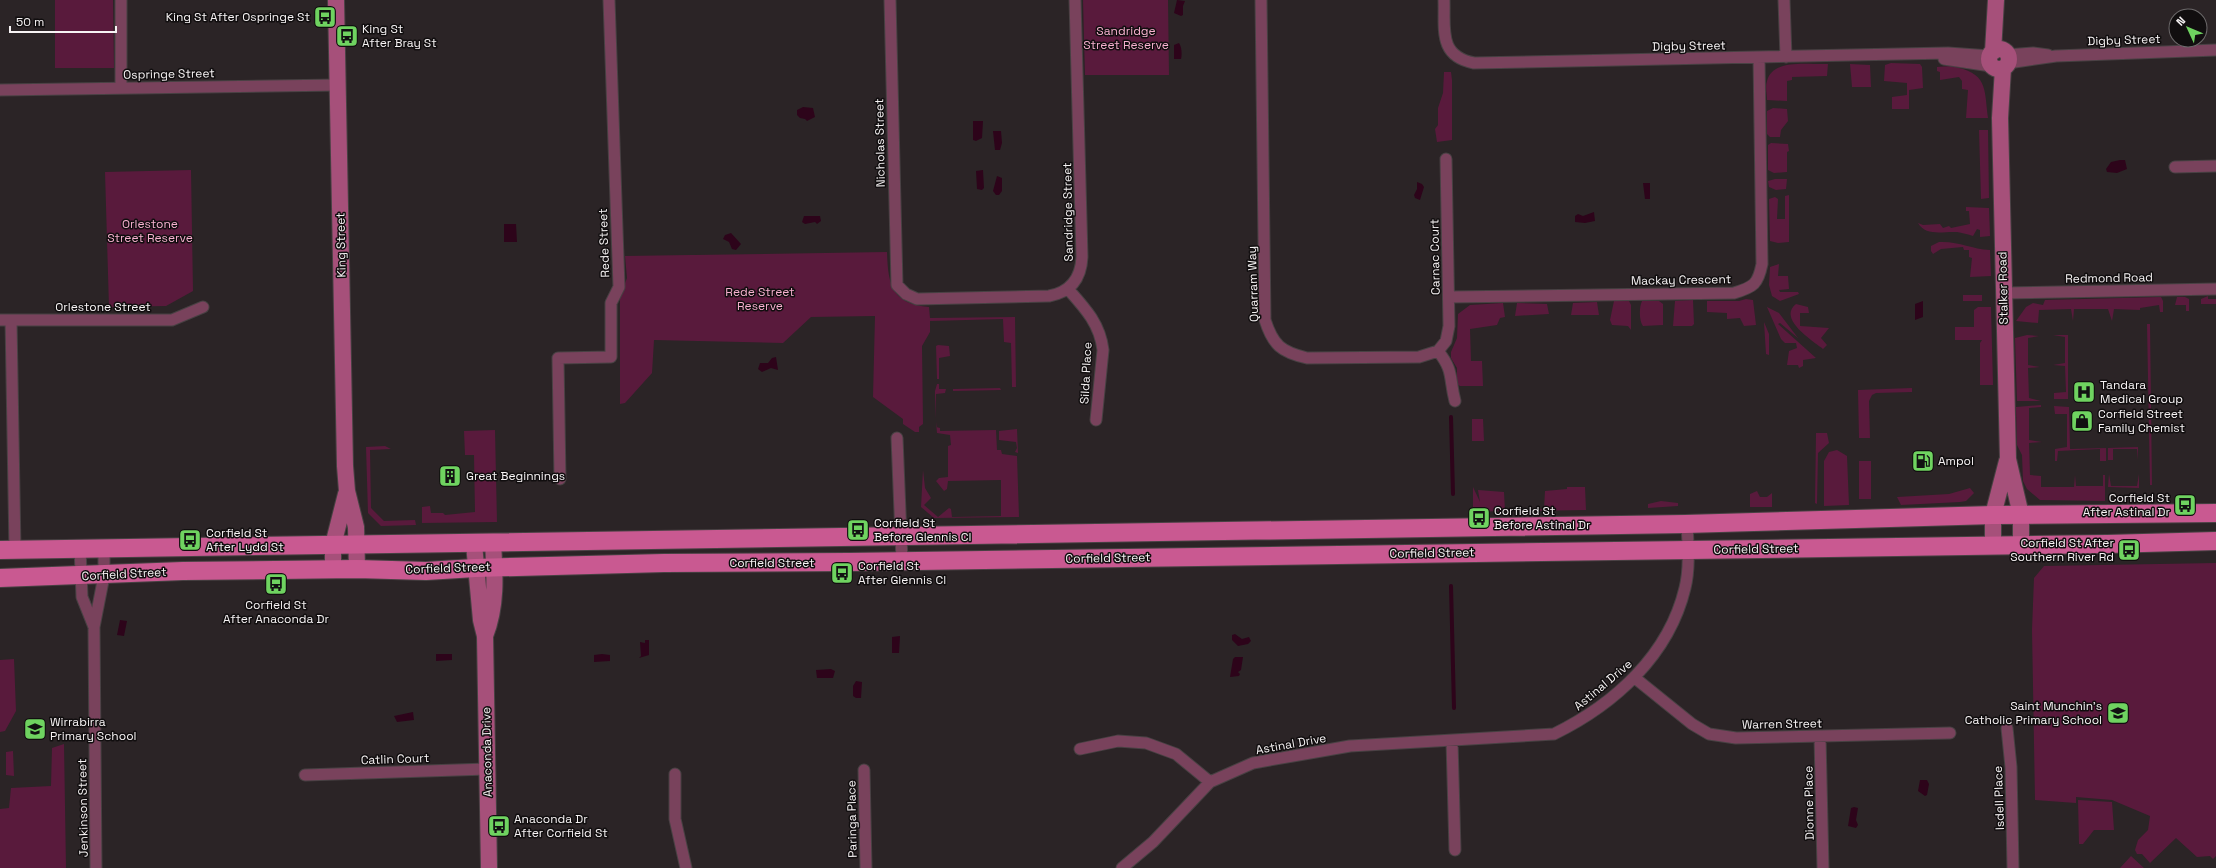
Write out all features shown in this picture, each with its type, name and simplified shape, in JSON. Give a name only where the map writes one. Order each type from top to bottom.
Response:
[{"type":"main road","name":"King Street","points":[[336,0],[346,491],[358,543],[357,569]]},
{"type":"main road","name":"Stalker Road","points":[[1996,0],[1999,60],[2003,293],[2008,459],[2021,514],[2021,545]]},
{"type":"main road","name":"Stalker Road","points":[[1999,0],[2002,17],[1999,60]]},
{"type":"main road","name":"Stalker Road","points":[[1993,545],[1993,515],[2008,459]]},
{"type":"main road","name":"King Street","points":[[333,569],[333,545],[346,491]]},
{"type":"main road","name":"Corfield Street","points":[[8,550],[333,545],[358,543],[474,544],[901,535],[1687,524],[2021,514],[2216,513]]},
{"type":"main road","name":"Corfield Street","points":[[0,578],[104,576],[183,571],[357,569],[426,571],[494,567],[2216,541]]},
{"type":"main road","name":"Anaconda Drive","points":[[486,636],[491,622],[494,600],[493,543]]},
{"type":"main road","name":"Anaconda Drive","points":[[474,544],[475,568],[481,620],[486,636],[489,868]]},
{"type":"street","points":[[121,0],[121,88]]},
{"type":"street","name":"Rede Street","points":[[560,479],[558,358],[611,357],[610,303],[619,287],[609,0]]},
{"type":"street","name":"Nicholas Street","points":[[890,0],[897,285],[906,294],[917,299],[1049,296],[1068,289]]},
{"type":"street","name":"Sandridge Street","points":[[1068,289],[1077,280],[1082,268],[1075,0]]},
{"type":"street","name":"Quarram Way","points":[[1261,0],[1265,320],[1269,334],[1277,346],[1290,354],[1307,358],[1419,357],[1438,351]]},
{"type":"street","name":"Digby Street","points":[[1444,0],[1445,35],[1448,47],[1453,55],[1462,61],[1474,63],[1928,55],[1947,60],[1999,60],[2033,53],[2056,56],[2216,50]]},
{"type":"street","points":[[1784,0],[1786,57]]},
{"type":"street","name":"Mackay Crescent","points":[[1449,298],[1734,293],[1755,285],[1760,275],[1762,264],[1759,57]]},
{"type":"street","name":"Ospringe Street","points":[[0,90],[338,85]]},
{"type":"street","name":"Carnac Court","points":[[1438,351],[1446,341],[1449,326],[1446,159]]},
{"type":"street","points":[[2175,167],[2216,166]]},
{"type":"street","name":"Silda Place","points":[[1068,289],[1090,314],[1099,330],[1102,340],[1096,420]]},
{"type":"street","name":"Redmond Road","points":[[2003,293],[2216,289]]},
{"type":"street","name":"Orlestone Street","points":[[5,320],[172,320],[203,307]]},
{"type":"street","points":[[5,320],[8,550]]},
{"type":"street","points":[[1438,351],[1449,365],[1455,401]]},
{"type":"street","points":[[897,438],[902,561]]},
{"type":"street","name":"Astinal Drive","points":[[1122,868],[1153,842],[1210,782],[1254,763],[1350,746],[1554,734],[1582,720],[1635,678],[1659,649],[1676,619],[1685,586],[1688,549],[1687,524]]},
{"type":"street","name":"Jenkinson Street","points":[[80,548],[82,596],[94,627]]},
{"type":"street","name":"Jenkinson Street","points":[[96,868],[94,627],[104,576],[104,548]]},
{"type":"street","name":"Warren Street","points":[[1635,678],[1684,719],[1709,734],[1736,738],[1950,733]]},
{"type":"street","name":"Isdell Place","points":[[2007,728],[2011,767],[2013,868]]},
{"type":"street","name":"Dionne Place","points":[[1820,737],[1823,868]]},
{"type":"street","points":[[1080,750],[1118,741],[1146,743],[1176,754],[1210,782]]},
{"type":"street","points":[[1452,741],[1455,850]]},
{"type":"street","name":"Catlin Court","points":[[305,775],[487,770]]},
{"type":"street","name":"Paringa Place","points":[[864,770],[866,868]]},
{"type":"street","points":[[675,774],[675,819],[686,868]]},
{"type":"green space","points":[[55,0],[113,0],[114,68],[55,68]]},
{"type":"green space","name":"Sandridge Street Reserve","points":[[1083,0],[1168,0],[1169,75],[1085,75]]},
{"type":"green space","points":[[1891,63],[1920,64],[1922,67],[1923,88],[1909,90],[1909,109],[1892,109],[1892,97],[1907,95],[1907,83],[1884,81],[1885,65]]},
{"type":"green space","points":[[1793,64],[1828,64],[1827,76],[1792,77],[1792,80],[1787,81],[1787,101],[1767,100],[1767,81],[1776,69]]},
{"type":"green space","points":[[1850,64],[1870,65],[1871,87],[1852,87]]},
{"type":"green space","points":[[1951,66],[1963,69],[1978,77],[1982,83],[1986,98],[1988,118],[1966,118],[1968,90],[1962,89],[1962,81],[1959,77],[1940,80],[1940,72],[1937,71],[1937,67]]},
{"type":"green space","points":[[1444,72],[1451,72],[1452,80],[1452,140],[1437,142],[1435,129],[1438,125],[1438,108],[1443,93]]},
{"type":"green space","points":[[1773,108],[1787,109],[1788,121],[1781,130],[1780,137],[1770,137],[1767,134],[1767,111]]},
{"type":"green space","points":[[1979,130],[1988,130],[1989,198],[1981,199]]},
{"type":"green space","points":[[1771,143],[1788,144],[1789,151],[1787,152],[1787,172],[1774,173],[1768,170],[1768,145]]},
{"type":"green space","name":"Orlestone Street Reserve","points":[[191,170],[193,291],[166,306],[109,307],[105,172]]},
{"type":"green space","points":[[1775,179],[1787,179],[1786,189],[1776,190],[1769,187],[1768,181]]},
{"type":"green space","points":[[1789,195],[1789,242],[1778,243],[1770,241],[1769,199],[1775,197],[1778,199],[1777,219],[1785,219],[1785,196]]},
{"type":"green space","points":[[1966,207],[1989,208],[1990,236],[1980,237],[1980,230],[1977,229],[1973,236],[1957,232],[1930,232],[1921,227],[1918,223],[1923,225],[1940,224],[1943,228],[1970,224],[1969,211],[1966,211]]},
{"type":"green space","points":[[1939,242],[1990,250],[1991,276],[1970,277],[1972,258],[1969,257],[1969,250],[1964,250],[1963,247],[1941,249],[1933,254],[1931,251],[1931,246]]},
{"type":"green space","name":"Rede Street Reserve","points":[[887,252],[889,274],[894,291],[907,302],[929,307],[930,318],[1015,317],[1016,387],[1012,387],[1011,343],[1004,342],[1003,319],[930,321],[930,332],[922,346],[923,424],[919,427],[919,432],[915,432],[903,424],[903,419],[873,397],[875,316],[811,317],[783,343],[654,340],[652,373],[625,403],[620,404],[620,297],[627,278],[625,256]]},
{"type":"green space","points":[[1779,264],[1778,276],[1788,276],[1789,289],[1779,290],[1780,292],[1798,292],[1799,294],[1780,301],[1772,296],[1769,285],[1770,267]]},
{"type":"green space","points":[[1963,295],[1982,295],[1982,301],[1963,301]]},
{"type":"green space","points":[[2208,296],[2208,299],[2216,299],[2216,304],[2201,304],[2201,299]]},
{"type":"green space","points":[[2161,297],[2163,301],[2163,312],[2160,312],[2159,305],[2140,308],[2140,310],[2114,309],[2112,321],[2108,309],[2074,309],[2073,321],[2071,309],[2039,310],[2038,323],[2016,321],[2026,307],[2033,303],[2043,305],[2045,300]]},
{"type":"green space","points":[[2177,297],[2185,297],[2189,299],[2189,311],[2186,311],[2186,305],[2175,305]]},
{"type":"green space","points":[[1746,299],[1753,300],[1756,325],[1744,326],[1740,318],[1727,319],[1727,313],[1707,312],[1707,301],[1739,301]]},
{"type":"green space","points":[[1693,300],[1694,324],[1692,326],[1673,326],[1675,301]]},
{"type":"green space","points":[[1614,301],[1629,301],[1631,305],[1631,330],[1628,326],[1612,325],[1610,320]]},
{"type":"green space","points":[[1642,301],[1659,301],[1663,304],[1663,325],[1643,326],[1640,314]]},
{"type":"green space","points":[[1597,302],[1599,315],[1571,315],[1573,303]]},
{"type":"green space","points":[[1503,303],[1505,317],[1500,318],[1497,325],[1470,329],[1471,361],[1482,361],[1483,386],[1460,386],[1457,384],[1457,368],[1451,358],[1451,352],[1457,338],[1458,314],[1470,305]]},
{"type":"green space","points":[[1517,303],[1547,304],[1549,314],[1515,316]]},
{"type":"green space","points":[[1796,304],[1808,307],[1809,313],[1800,313],[1800,326],[1829,328],[1821,338],[1827,345],[1823,349],[1805,335],[1794,323],[1791,316],[1791,310]]},
{"type":"green space","points":[[1767,307],[1779,313],[1798,338],[1780,323],[1778,324],[1816,358],[1803,360],[1803,366],[1799,368],[1798,365],[1787,365],[1789,351],[1797,348],[1796,343],[1785,343],[1781,339]]},
{"type":"green space","points":[[1978,307],[1991,307],[1993,385],[1980,385],[1980,343],[1982,340],[1955,340],[1955,327],[1974,327],[1974,310]]},
{"type":"green space","points":[[1764,322],[1769,334],[1769,355],[1766,354]]},
{"type":"green space","points":[[2147,324],[2150,324],[2152,485],[2150,485]]},
{"type":"green space","points":[[2027,335],[2039,336],[2028,338],[2028,365],[2040,367],[2028,368],[2029,398],[2041,401],[2017,401],[2015,338]]},
{"type":"green space","points":[[2053,335],[2068,335],[2068,399],[2054,399],[2054,393],[2066,392],[2065,366],[2053,365],[2065,363],[2065,337]]},
{"type":"green space","points":[[936,346],[949,346],[950,356],[939,358],[939,379],[937,379]]},
{"type":"green space","points":[[937,384],[939,384],[939,389],[946,389],[945,393],[936,394],[935,419],[935,391]]},
{"type":"green space","points":[[1000,388],[1001,390],[953,391],[953,389]]},
{"type":"green space","points":[[1912,388],[1912,392],[1876,393],[1872,395],[1869,401],[1870,438],[1859,438],[1858,390]]},
{"type":"green space","points":[[2041,405],[2041,407],[2029,408],[2029,440],[2042,442],[2029,443],[2030,475],[2041,476],[2041,487],[2074,487],[2075,475],[2076,486],[2103,486],[2103,475],[2105,475],[2105,501],[2040,500],[2027,489],[2023,481],[2022,455],[2017,445],[2016,407]]},
{"type":"green space","points":[[2054,406],[2069,407],[2070,449],[2106,448],[2106,461],[2100,461],[2100,449],[2058,451],[2057,461],[2055,461],[2055,449],[2067,447],[2067,414],[2055,414]]},
{"type":"green space","points":[[1472,419],[1483,419],[1484,441],[1472,441]]},
{"type":"green space","points":[[936,427],[940,428],[940,431],[996,430],[997,450],[1001,450],[1002,454],[1017,456],[1019,517],[934,518],[921,507],[923,470],[925,488],[931,498],[924,505],[938,517],[949,508],[951,509],[952,517],[1001,516],[1001,480],[948,481],[947,489],[944,491],[936,481],[939,478],[948,477],[948,446],[951,445],[950,435],[937,433]]},
{"type":"green space","points":[[1017,429],[1018,453],[1015,452],[1017,448],[1016,442],[999,440],[999,431]]},
{"type":"green space","points":[[495,430],[497,522],[422,523],[422,507],[430,506],[431,513],[443,513],[445,515],[475,512],[474,455],[465,455],[464,431]]},
{"type":"green space","points":[[1816,433],[1827,433],[1829,443],[1818,453],[1817,504],[1815,503]]},
{"type":"green space","points":[[385,446],[391,449],[370,450],[371,508],[384,521],[415,520],[416,525],[381,526],[368,513],[366,447]]},
{"type":"green space","points":[[2138,447],[2138,460],[2137,449],[2113,449],[2113,460],[2108,460],[2108,448]]},
{"type":"green space","points":[[1837,450],[1847,456],[1849,505],[1824,506],[1824,461],[1829,452]]},
{"type":"green space","points":[[1859,461],[1871,461],[1871,499],[1859,499]]},
{"type":"green space","points":[[2109,474],[2111,486],[2137,486],[2139,474],[2139,488],[2108,487]]},
{"type":"green space","points":[[1473,487],[1480,502],[1478,490],[1504,492],[1505,511],[1471,512],[1473,508]]},
{"type":"green space","points":[[1567,487],[1585,487],[1586,510],[1519,511],[1518,507],[1521,510],[1544,509],[1545,491],[1567,489]]},
{"type":"green space","points":[[1970,488],[1974,493],[1966,501],[1960,502],[1901,505],[1897,497],[1949,494]]},
{"type":"green space","points":[[1757,491],[1760,497],[1767,497],[1772,493],[1772,507],[1750,507],[1750,494]]},
{"type":"green space","points":[[1661,501],[1678,503],[1678,506],[1648,508],[1648,504]]},
{"type":"green space","name":"Saint Munchin’s Catholic Primary School","points":[[2216,563],[2216,856],[2213,859],[2210,856],[2197,857],[2176,838],[2150,863],[2142,854],[2137,854],[2135,850],[2138,840],[2148,830],[2150,816],[2112,800],[2076,797],[2076,803],[2035,800],[2032,630],[2034,578],[2044,566]]},
{"type":"green space","points":[[14,659],[16,711],[5,731],[0,732],[0,660]]},
{"type":"green space","points":[[64,744],[66,868],[0,868],[0,809],[9,808],[11,788],[51,786],[52,748]]},
{"type":"green space","points":[[13,751],[14,776],[6,775],[6,752]]},
{"type":"green space","points":[[2078,800],[2112,802],[2114,830],[2094,830],[2083,844],[2079,844]]},
{"type":"green space","points":[[2131,856],[2144,868],[2120,868]]},
{"type":"shaded area","points":[[1177,0],[1185,1],[1183,6],[1183,15],[1181,16],[1174,13]]},
{"type":"shaded area","points":[[1179,43],[1182,51],[1181,59],[1174,59],[1174,45]]},
{"type":"shaded area","points":[[803,107],[813,108],[815,117],[807,121],[800,118],[797,115],[797,110]]},
{"type":"shaded area","points":[[973,121],[983,121],[982,138],[976,141],[973,140]]},
{"type":"shaded area","points":[[993,131],[1001,131],[1002,143],[1000,150],[995,150]]},
{"type":"shaded area","points":[[2125,160],[2127,169],[2117,173],[2107,172],[2106,169],[2111,162]]},
{"type":"shaded area","points":[[983,170],[984,188],[982,190],[977,189],[976,171]]},
{"type":"shaded area","points":[[997,176],[1002,178],[1002,191],[999,195],[996,195],[993,191]]},
{"type":"shaded area","points":[[1417,182],[1422,184],[1424,187],[1420,200],[1415,198],[1414,195],[1417,189]]},
{"type":"shaded area","points":[[1643,183],[1650,183],[1650,199],[1645,199]]},
{"type":"shaded area","points":[[1594,212],[1595,221],[1585,223],[1575,222],[1575,216],[1578,214],[1583,216]]},
{"type":"shaded area","points":[[804,216],[820,216],[821,221],[817,224],[815,222],[805,224],[802,222]]},
{"type":"shaded area","points":[[504,224],[516,224],[517,242],[504,242]]},
{"type":"shaded area","points":[[731,233],[741,244],[736,250],[732,249],[729,242],[723,239],[725,235]]},
{"type":"shaded area","points":[[1923,301],[1923,317],[1915,320],[1915,304]]},
{"type":"shaded area","points":[[776,357],[778,370],[771,368],[762,372],[758,369],[760,363],[768,363],[772,358]]},
{"type":"shaded area","points":[[120,620],[127,621],[124,636],[117,635]]},
{"type":"shaded area","points":[[1235,634],[1242,639],[1249,637],[1251,641],[1248,644],[1238,646],[1232,640],[1232,635]]},
{"type":"shaded area","points":[[900,636],[899,653],[892,653],[892,637]]},
{"type":"shaded area","points":[[645,640],[649,640],[649,655],[639,658],[641,656],[640,642],[645,643]]},
{"type":"shaded area","points":[[436,654],[452,654],[452,660],[436,661]]},
{"type":"shaded area","points":[[594,655],[610,655],[610,661],[594,662]]},
{"type":"shaded area","points":[[1235,657],[1243,657],[1241,670],[1238,672],[1240,674],[1239,676],[1230,677],[1233,659]]},
{"type":"shaded area","points":[[831,669],[835,671],[833,678],[817,678],[816,670]]},
{"type":"shaded area","points":[[856,681],[862,682],[861,698],[856,698],[853,696],[853,686]]},
{"type":"shaded area","points":[[413,712],[414,720],[397,722],[394,716]]},
{"type":"shaded area","points":[[1920,780],[1927,780],[1929,784],[1927,795],[1925,796],[1918,791]]},
{"type":"shaded area","points":[[1851,808],[1858,808],[1856,820],[1858,825],[1856,828],[1848,826]]},
{"type":"waterway","points":[[1451,417],[1453,494]]},
{"type":"waterway","points":[[1451,586],[1454,708]]},
{"type":"place","name":"King St After Ospringe St","points":[[325,17]]},
{"type":"place","name":"King St After Bray St","points":[[347,36]]},
{"type":"place","name":"Tandara Medical Group","points":[[2084,392]]},
{"type":"place","name":"Corfield Street Family Chemist","points":[[2082,421]]},
{"type":"place","name":"Ampol","points":[[1923,461]]},
{"type":"place","name":"Great Beginnings","points":[[450,476]]},
{"type":"place","name":"Corfield St After Astinal Dr","points":[[2185,505]]},
{"type":"place","name":"Corfield St Before Astinal Dr","points":[[1479,518]]},
{"type":"place","name":"Corfield St Before Glennis Cl","points":[[858,530]]},
{"type":"place","name":"Corfield St After Lydd St","points":[[190,540]]},
{"type":"place","name":"Corfield St After Southern River Rd","points":[[2129,550]]},
{"type":"place","name":"Corfield St After Glennis Cl","points":[[842,573]]},
{"type":"place","name":"Corfield St After Anaconda Dr","points":[[276,584]]},
{"type":"place","name":"Saint Munchin’s Catholic Primary School","points":[[2118,713]]},
{"type":"place","name":"Wirrabirra Primary School","points":[[35,729]]},
{"type":"place","name":"Anaconda Dr After Corfield St","points":[[499,826]]}]
